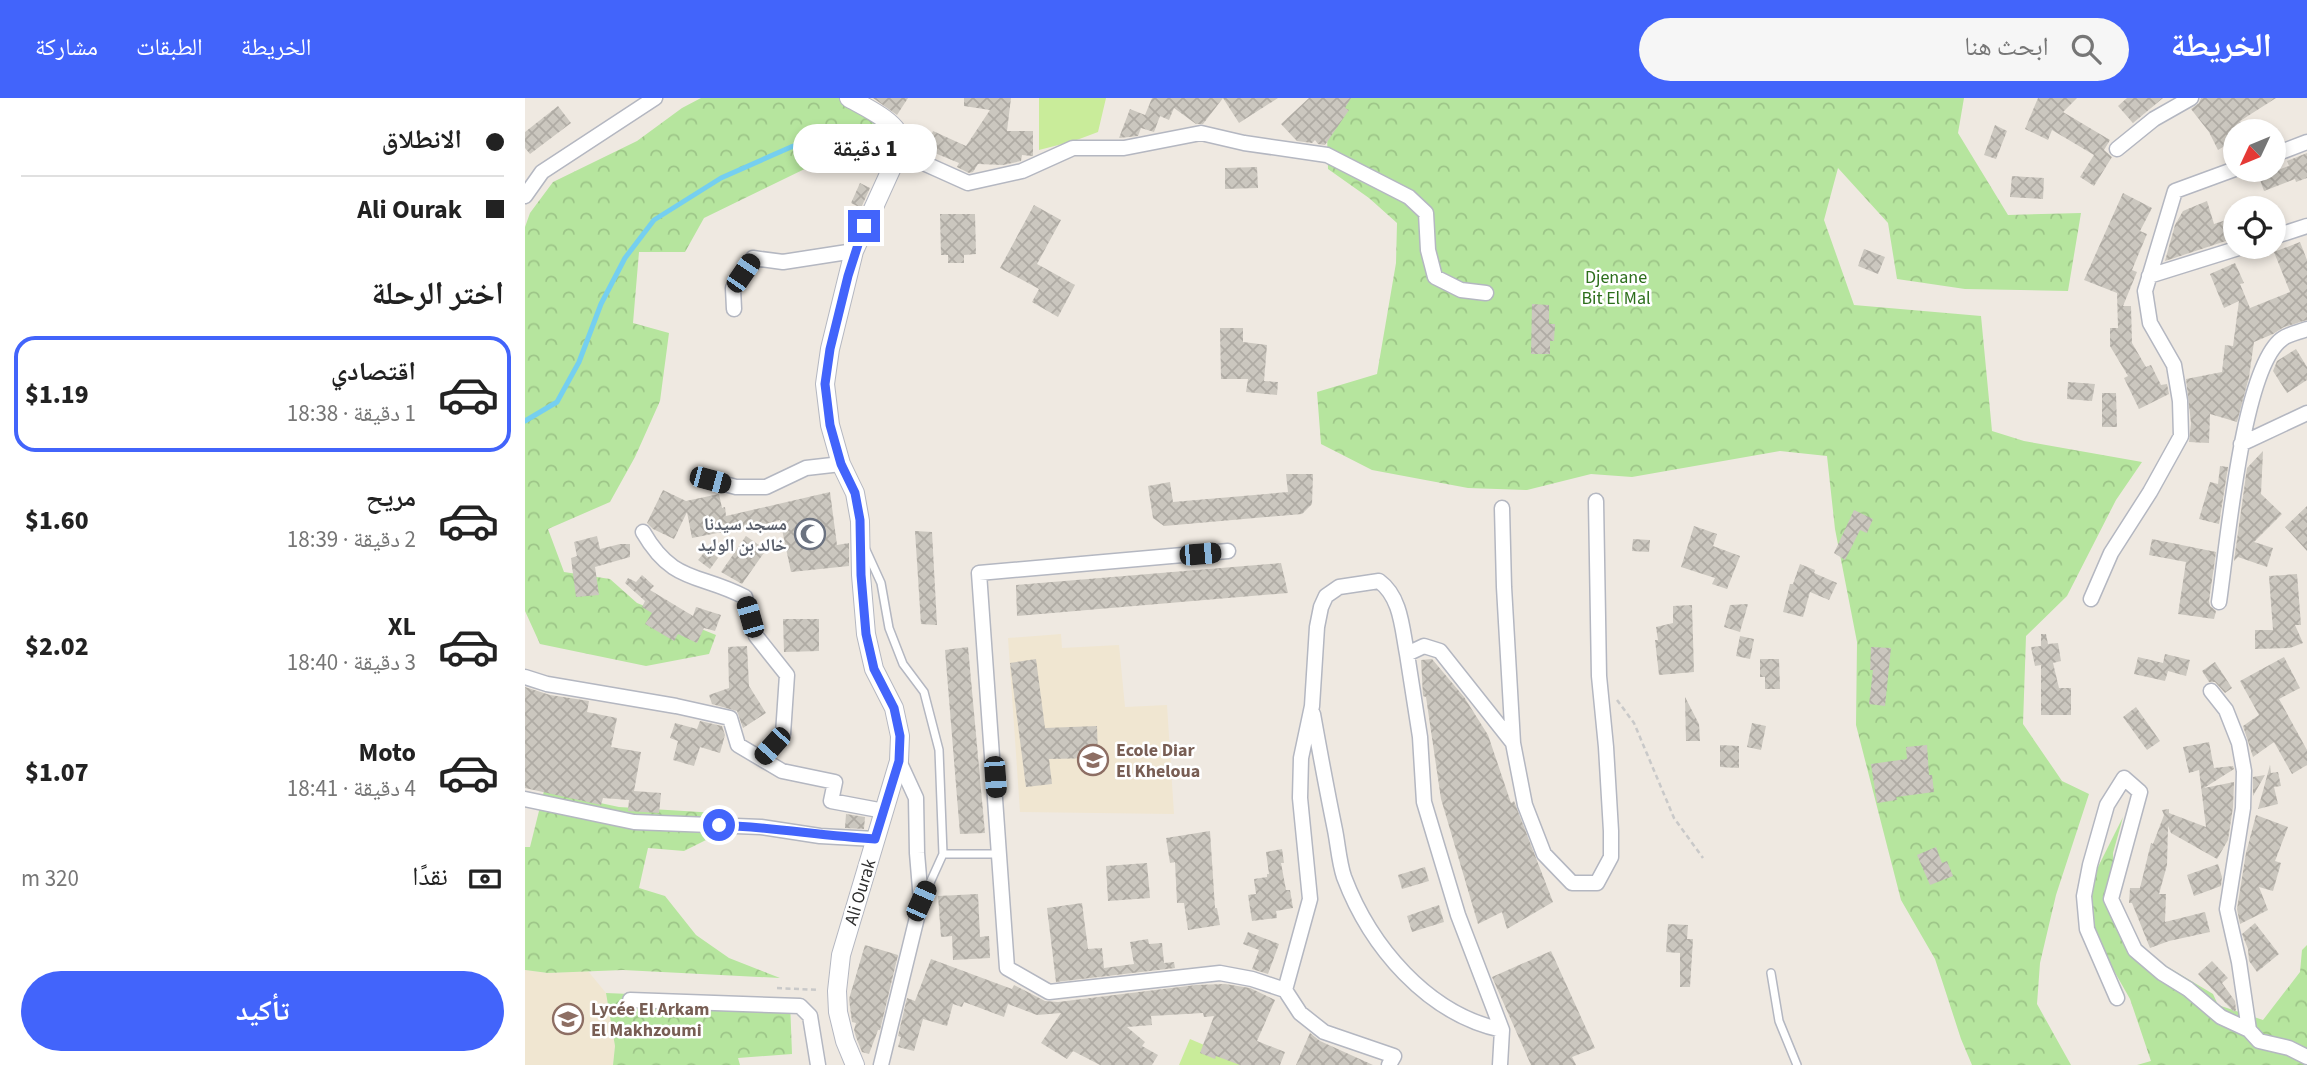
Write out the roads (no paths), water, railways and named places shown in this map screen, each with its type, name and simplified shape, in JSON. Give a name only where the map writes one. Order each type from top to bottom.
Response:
[{"type":"street","points":[[525,196],[542,172],[655,98]]},
{"type":"street","points":[[849,98],[881,117],[897,131],[901,141],[899,152],[968,183],[1022,170],[1073,148],[1124,148],[1201,133],[1244,144],[1327,155],[1409,197],[1426,213],[1428,250],[1435,276],[1461,290],[1486,293]]},
{"type":"street","points":[[2117,149],[2127,138],[2154,119],[2191,98]]},
{"type":"street","points":[[2286,150],[2307,142]]},
{"type":"street","name":"Ali Ourak","points":[[855,1065],[845,1041],[838,1012],[837,991],[841,955],[899,761],[900,736],[894,708],[874,669],[866,634],[860,520],[855,493],[841,464],[830,425],[825,384],[830,349],[855,251],[899,152]]},
{"type":"street","points":[[2091,599],[2111,553],[2150,492],[2181,436],[2180,401],[2174,365],[2150,323],[2145,291],[2175,191],[2223,173]]},
{"type":"street","points":[[2286,233],[2307,226]]},
{"type":"street","points":[[734,309],[733,288],[753,258],[783,262],[855,251]]},
{"type":"street","points":[[2150,276],[2223,253]]},
{"type":"street","points":[[2220,602],[2241,444],[2263,363],[2282,339],[2307,329]]},
{"type":"street","points":[[2241,444],[2307,413]]},
{"type":"street","points":[[710,480],[736,487],[766,487],[806,468],[841,464]]},
{"type":"street","points":[[1502,508],[1503,587],[1513,743],[1525,805],[1544,854],[1572,883],[1597,883],[1611,857],[1607,747],[1599,676],[1596,501]]},
{"type":"street","points":[[643,532],[653,549],[671,568],[695,580],[725,587],[745,597],[756,636],[787,674],[783,734],[761,758]]},
{"type":"street","points":[[1228,551],[979,573],[1007,968],[1049,992],[1220,973],[1252,979],[1285,990],[1300,1013],[1324,1032],[1394,1056],[1389,1065]]},
{"type":"street","points":[[1285,990],[1310,899],[1300,797],[1301,758],[1312,706],[1321,607],[1327,596],[1339,587],[1379,581],[1390,589],[1397,603],[1408,654],[1420,737],[1424,802],[1469,947],[1502,1030],[1500,1065]]},
{"type":"street","points":[[1408,654],[1424,646],[1440,651],[1513,743]]},
{"type":"street","points":[[525,677],[547,684],[730,718],[738,745],[782,771],[835,782],[831,801],[884,811]]},
{"type":"street","points":[[2211,691],[2226,709],[2239,743],[2243,771],[2243,808],[2227,909],[2239,962],[2249,1030]]},
{"type":"street","points":[[1312,706],[1343,876],[1370,927],[1400,970],[1459,1016],[1479,1025],[1502,1030]]},
{"type":"street","points":[[881,1065],[921,901],[916,798],[899,761]]},
{"type":"street","points":[[2117,998],[2087,929],[2084,896],[2089,864],[2107,805],[2124,779],[2140,792],[2111,899],[2135,950],[2221,1017],[2249,1030],[2259,1041],[2289,1048],[2307,1057]]},
{"type":"street","points":[[525,799],[634,822],[761,827],[820,836],[875,839]]},
{"type":"street","points":[[630,1000],[800,1006],[810,1016],[818,1065]]},
{"type":"lane","points":[[861,540],[881,583],[889,628],[903,664],[924,692],[939,750],[943,854],[921,901]]},
{"type":"lane","points":[[943,854],[1000,854]]},
{"type":"lane","points":[[1772,973],[1779,1021],[1797,1065]]},
{"type":"waterway","points":[[525,421],[557,402],[579,362],[601,304],[625,258],[654,220],[721,178],[791,147],[851,128]]},
{"type":"place","name":"مسجد سيدنا خالد بن الوليد","points":[[810,534]]},
{"type":"place","name":"Ecole Diar El Kheloua","points":[[1093,760]]},
{"type":"place","name":"Lycée El Arkam El Makhzoumi","points":[[568,1019]]},
{"type":"park label","name":"Djenane Bit El Mal","points":[[1616,287]]}]
